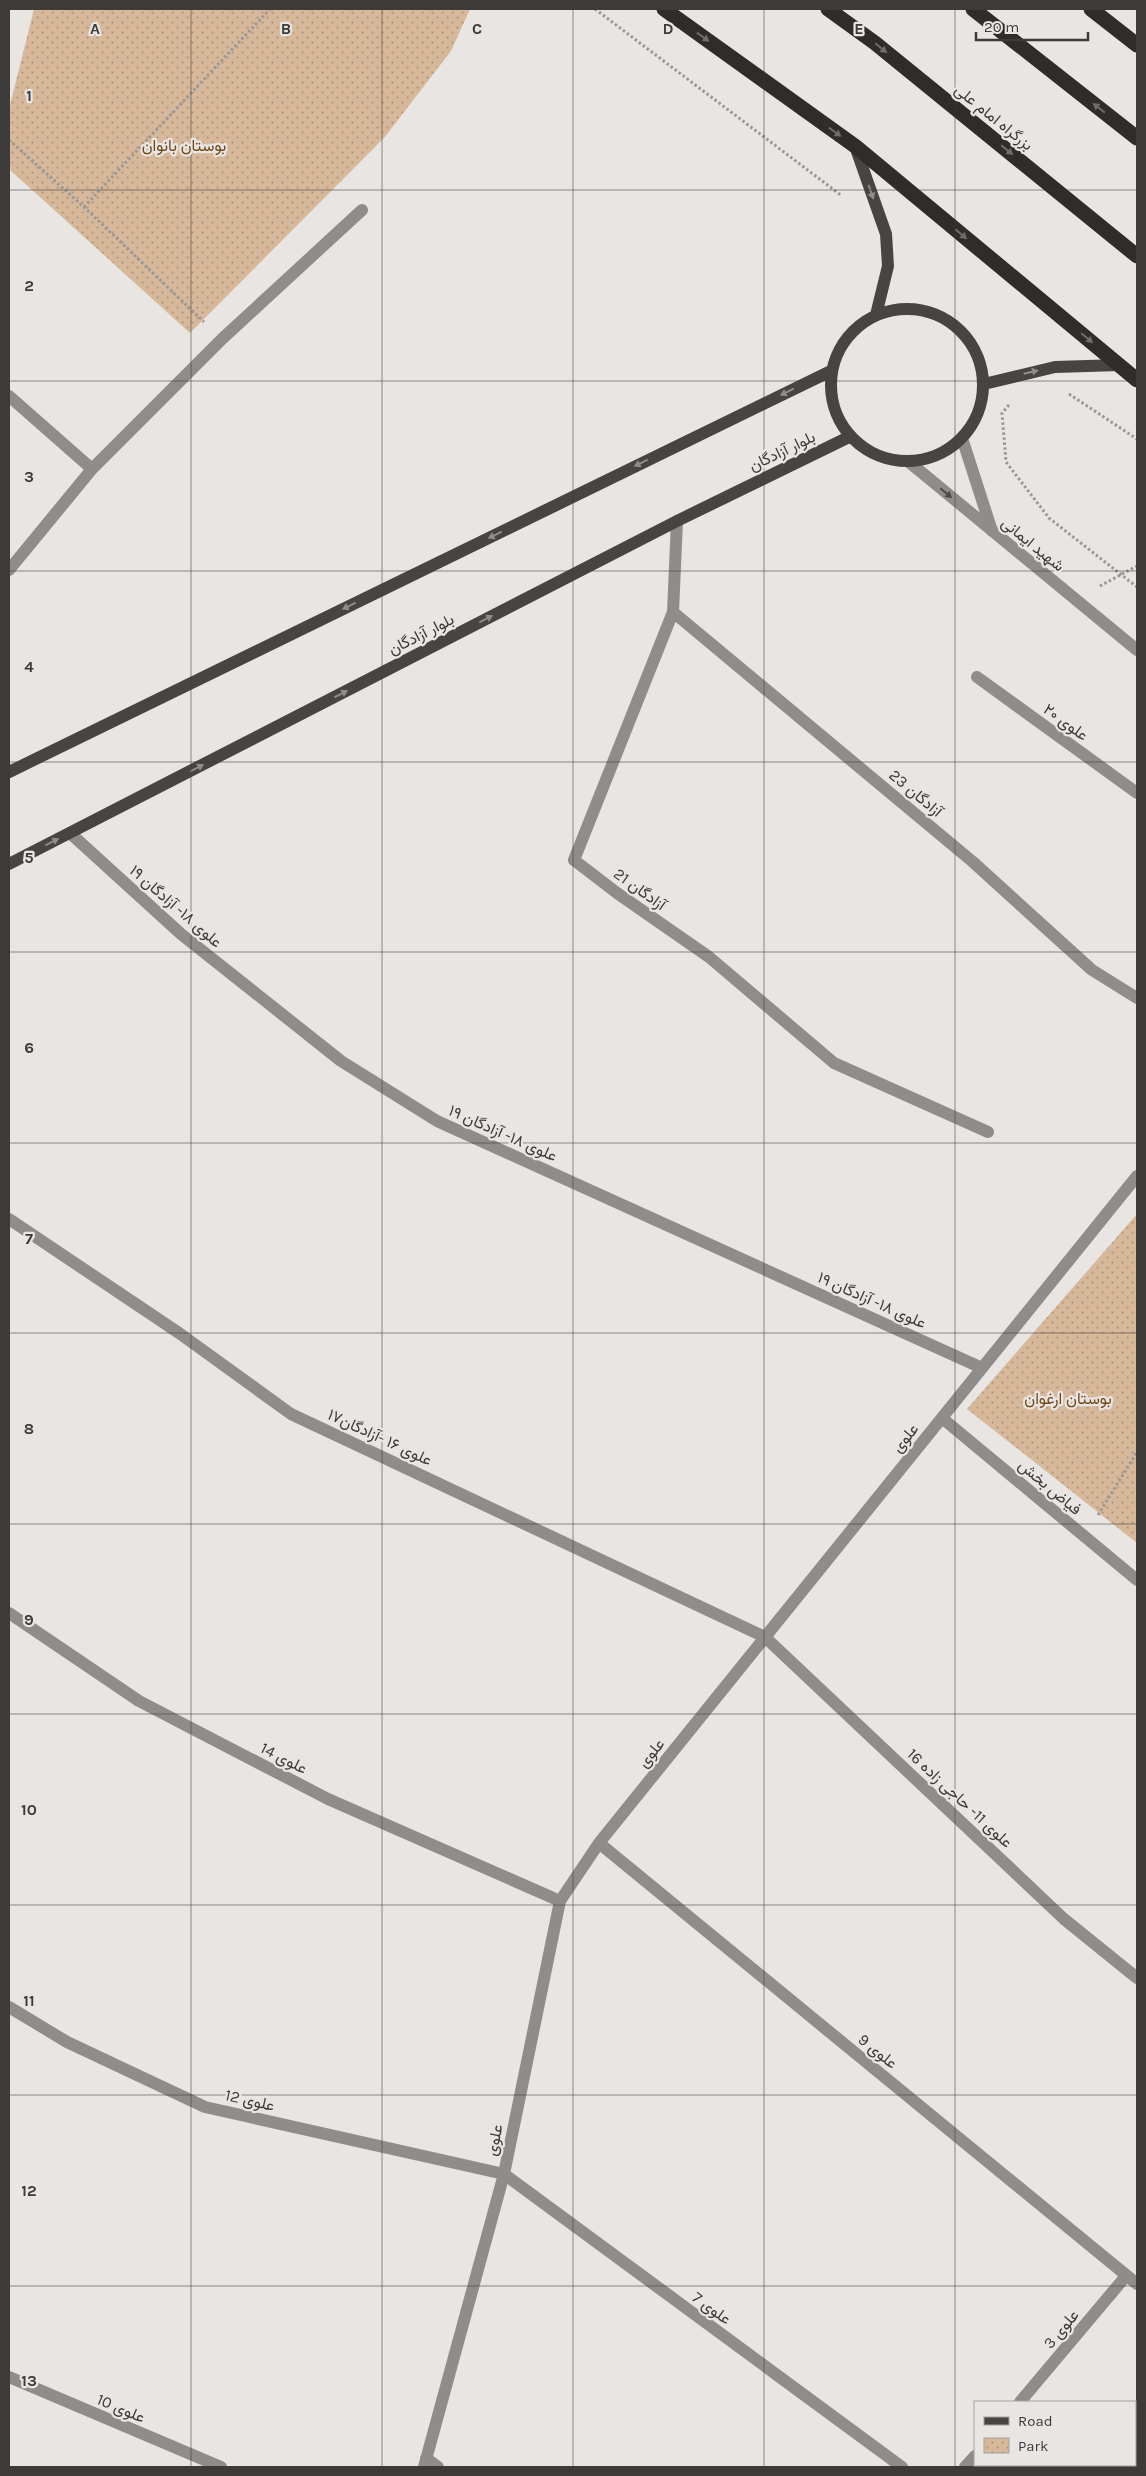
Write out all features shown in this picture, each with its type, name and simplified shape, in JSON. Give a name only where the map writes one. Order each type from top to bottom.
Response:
[{"type":"highway","points":[[664,9],[855,146],[1137,380]]},
{"type":"highway","name":"بزرگراه امام علی","points":[[828,9],[875,44],[1137,256]]},
{"type":"highway","points":[[973,9],[1137,138]]},
{"type":"highway","points":[[1092,9],[1137,45]]},
{"type":"main road","points":[[855,146],[886,234],[888,266],[876,314]]},
{"type":"main road","points":[[901,309],[926,311],[949,321],[967,338],[980,359],[984,384],[982,404],[974,423],[962,438],[947,451],[928,459],[909,462],[886,460],[873,454],[850,437],[839,422],[832,406],[830,389],[831,371],[840,348],[855,328],[876,314],[901,309]]},
{"type":"main road","points":[[984,384],[1055,367],[1120,365]]},
{"type":"main road","points":[[9,772],[831,371]]},
{"type":"main road","name":"بلوار آزادگان","points":[[9,864],[676,521],[850,437]]},
{"type":"street","points":[[9,570],[92,469],[222,339],[362,210]]},
{"type":"street","points":[[9,396],[92,469]]},
{"type":"street","points":[[962,438],[992,531]]},
{"type":"street","name":"شهید ایمانی","points":[[909,462],[1137,650]]},
{"type":"street","name":"آزادگان 21","points":[[676,521],[673,612],[574,860],[617,893],[709,957],[834,1063],[988,1132]]},
{"type":"street","name":"آزادگان 23","points":[[673,612],[973,862],[1092,970],[1137,998]]},
{"type":"street","name":"علوی ۲۰","points":[[977,677],[1137,793]]},
{"type":"street","name":"علوی ۱٨- آزادگان ۱۹","points":[[70,834],[181,934],[334,1055],[437,1121],[982,1368]]},
{"type":"street","name":"علوی","points":[[425,2463],[504,2174],[560,1901],[599,1843],[1137,1176]]},
{"type":"street","name":"علوی ۱۶ -آزادگان۱۷","points":[[9,1218],[179,1333],[291,1414],[765,1637]]},
{"type":"street","name":"فیاض بخش","points":[[942,1418],[1137,1580]]},
{"type":"street","name":"علوی 14","points":[[9,1613],[139,1701],[328,1799],[560,1901]]},
{"type":"street","name":"علوی 11- حاجی زاده 16","points":[[765,1637],[1064,1919],[1137,1978]]},
{"type":"street","name":"علوی 9","points":[[599,1843],[1137,2284]]},
{"type":"street","name":"علوی 12","points":[[9,2006],[67,2042],[205,2107],[504,2174]]},
{"type":"street","name":"علوی 7","points":[[504,2174],[902,2467]]},
{"type":"street","name":"علوی 3","points":[[1021,2401],[1126,2276]]},
{"type":"street","name":"علوی 10","points":[[9,2377],[221,2467]]},
{"type":"street","points":[[966,2467],[974,2457]]},
{"type":"street","points":[[425,2463],[438,2467]]},
{"type":"path","points":[[84,207],[270,9]]},
{"type":"path","points":[[595,9],[842,196]]},
{"type":"path","points":[[9,140],[84,207],[222,339]]},
{"type":"path","points":[[1064,390],[1137,439]]},
{"type":"path","points":[[1014,400],[1002,413],[1006,462],[1049,518],[1137,587]]},
{"type":"path","points":[[1073,598],[1122,576],[1137,566]]},
{"type":"path","points":[[1084,1536],[1137,1452]]},
{"type":"green space","name":"بوستان بانوان","points":[[34,9],[470,9],[451,51],[384,138],[190,333],[9,169],[9,109]]},
{"type":"green space","name":"بوستان ارغوان","points":[[1137,1214],[1137,1543],[967,1409]]}]
